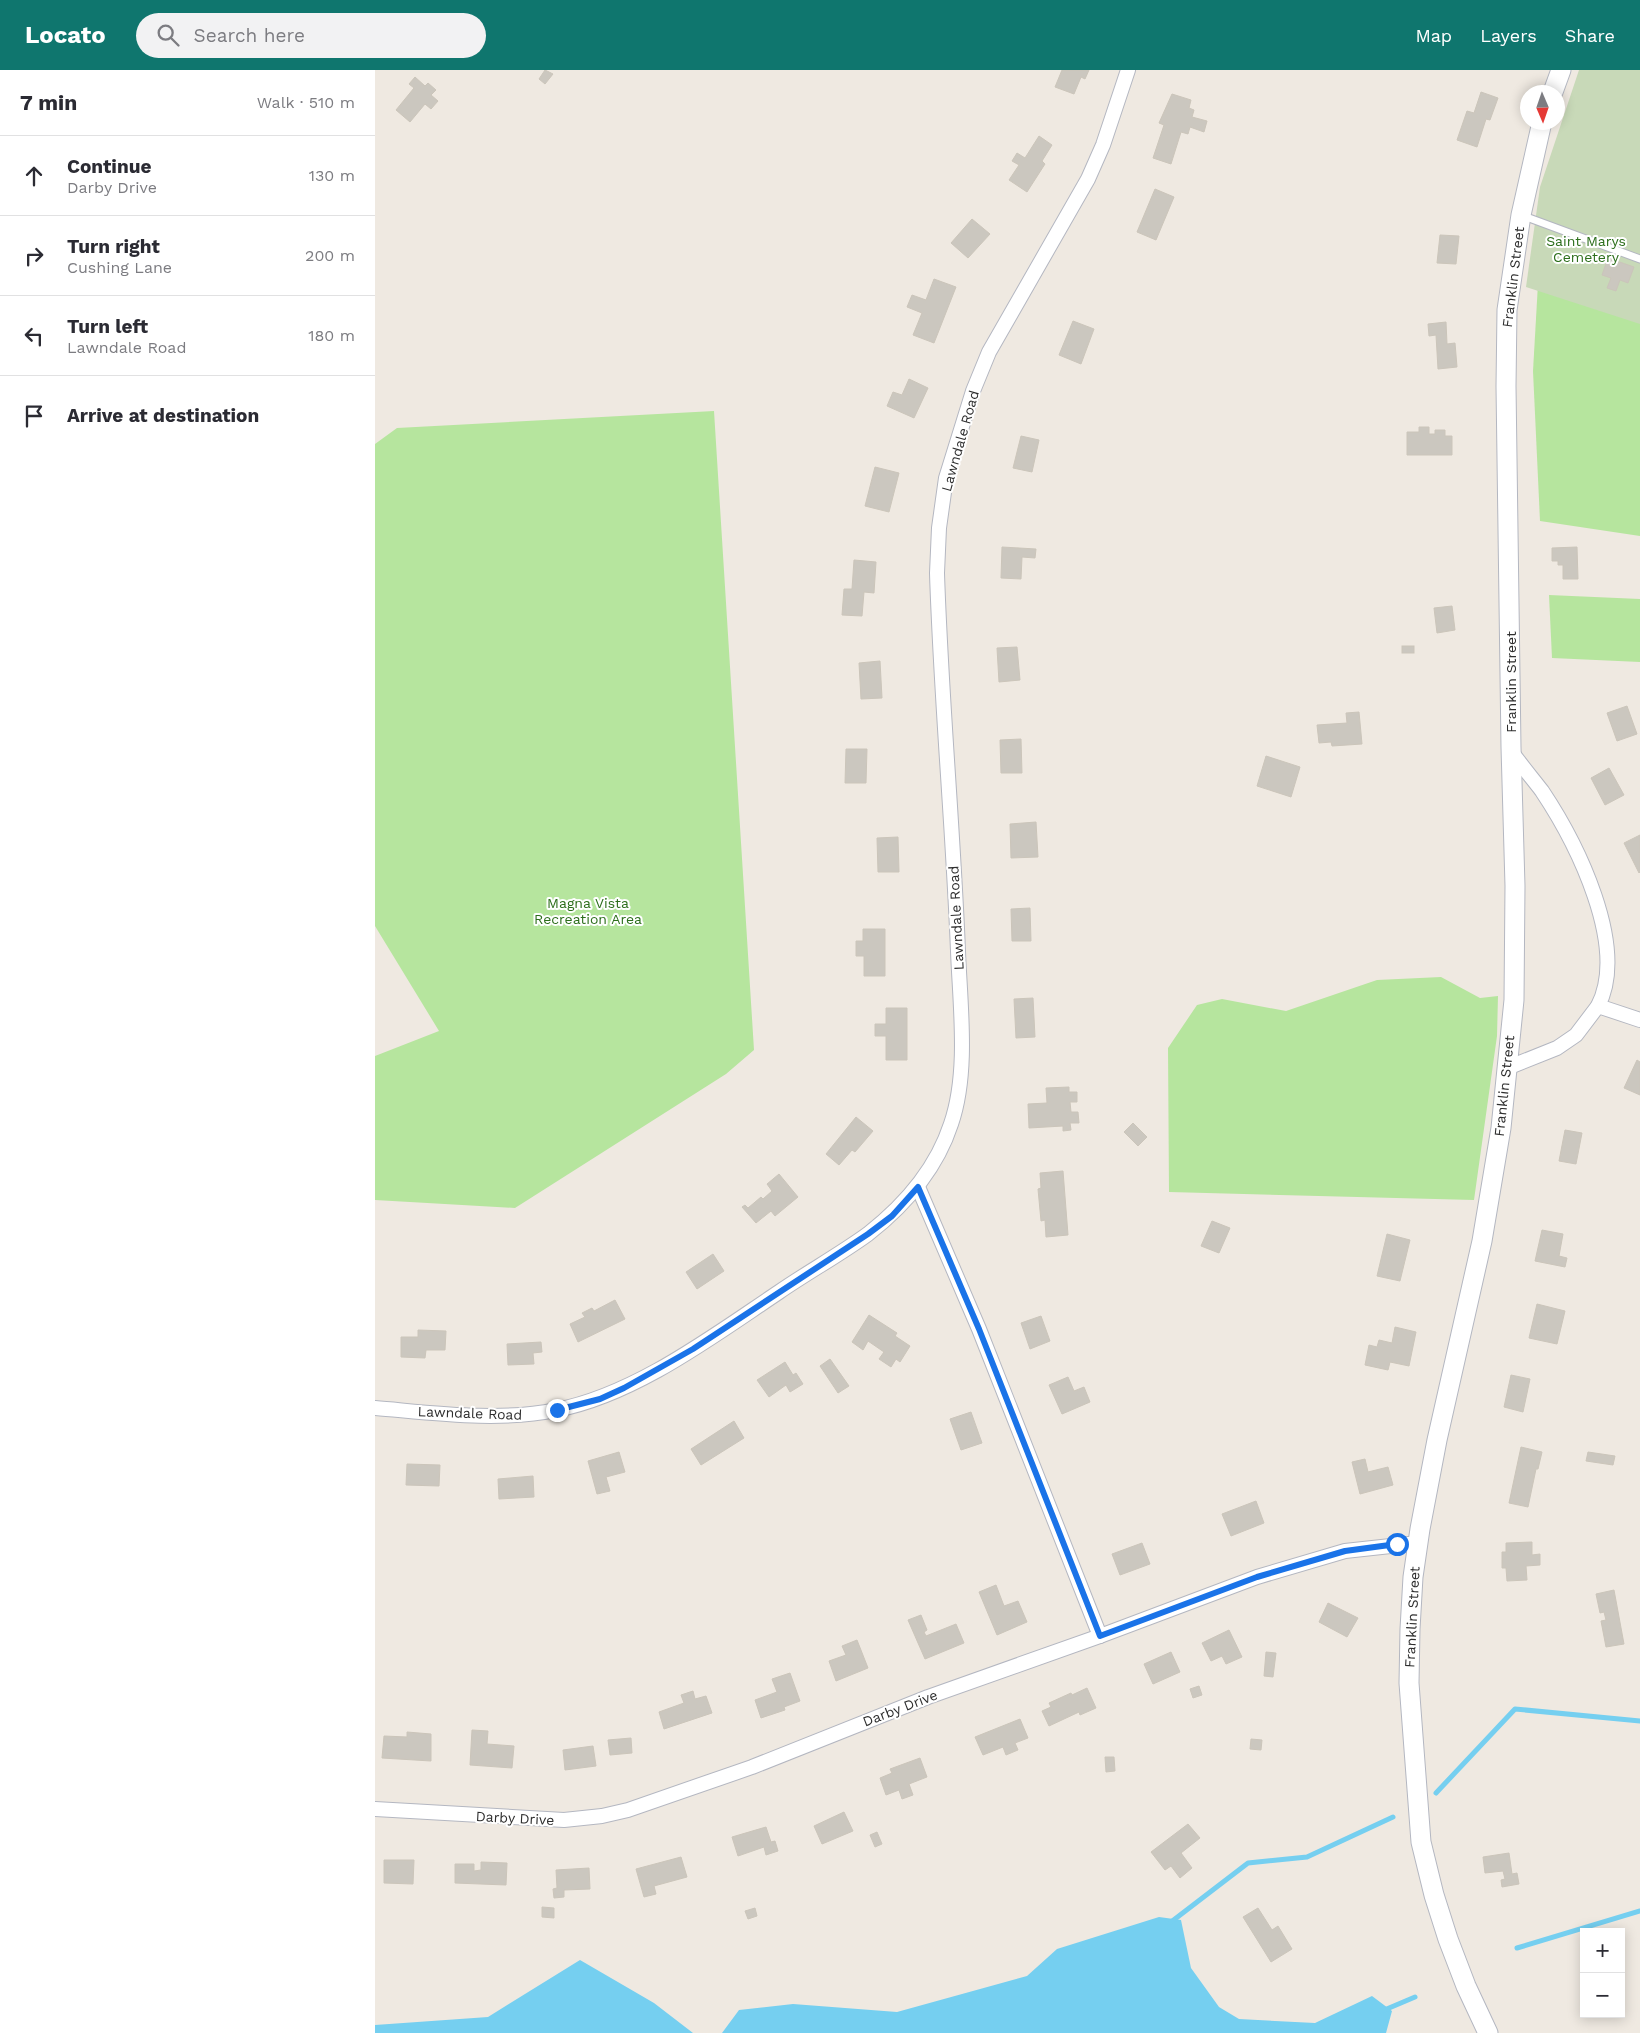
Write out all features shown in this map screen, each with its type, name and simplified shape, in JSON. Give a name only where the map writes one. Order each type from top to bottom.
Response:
[{"type":"street","name":"Lawndale Road","points":[[375,1408],[466,1415],[527,1415],[557,1410],[600,1399],[624,1388],[693,1349],[810,1272],[841,1254],[892,1216],[918,1187],[941,1148],[948,1132],[960,1084],[961,1040],[956,911],[937,573],[939,528],[946,478],[971,398],[989,352],[1088,179],[1103,145],[1128,70]]},
{"type":"street","points":[[1556,85],[1561,70]]},
{"type":"street","name":"Franklin Street","points":[[1487,2033],[1465,1986],[1448,1939],[1434,1895],[1421,1842],[1409,1683],[1413,1577],[1418,1543],[1437,1440],[1482,1241],[1501,1128],[1514,1000],[1516,945],[1511,752],[1507,310],[1521,215],[1540,130]]},
{"type":"street","points":[[1507,1068],[1557,1048],[1576,1035],[1598,1006],[1605,993],[1608,972],[1602,918],[1590,884],[1569,836],[1542,791],[1511,752]]},
{"type":"street","points":[[1598,1006],[1640,1020]]},
{"type":"street","points":[[918,1187],[979,1329],[1100,1636]]},
{"type":"street","name":"Darby Drive","points":[[375,1809],[564,1820],[602,1816],[628,1810],[752,1767],[1004,1669],[1100,1636],[1257,1577],[1345,1551],[1418,1543]]},
{"type":"lane","points":[[1521,215],[1640,258]]},
{"type":"green space","name":"Saint Marys Cemetery","points":[[1579,70],[1640,70],[1640,324],[1526,287],[1540,187],[1559,130],[1565,130],[1565,112]]},
{"type":"green space","points":[[1539,266],[1640,296],[1640,536],[1540,521],[1533,371]]},
{"type":"green space","name":"Magna Vista Recreation Area","points":[[714,411],[754,1050],[726,1074],[515,1208],[375,1200],[375,1056],[439,1031],[375,926],[375,444],[397,428]]},
{"type":"green space","points":[[1549,595],[1640,599],[1640,662],[1552,658]]},
{"type":"green space","points":[[1441,977],[1480,998],[1498,996],[1497,1036],[1474,1200],[1169,1192],[1168,1048],[1197,1005],[1222,999],[1286,1011],[1377,980]]},
{"type":"water","points":[[1159,1917],[1181,1920],[1191,1968],[1219,2007],[1239,2019],[1315,2023],[1372,1996],[1392,2011],[1386,2033],[722,2033],[739,2010],[793,2004],[897,2012],[1027,1976],[1057,1949]]},
{"type":"water","points":[[580,1960],[654,2003],[693,2033],[375,2033],[375,2025],[488,2017]]},
{"type":"building","points":[[545,70],[553,74],[545,84],[539,79]]},
{"type":"building","points":[[1062,70],[1089,70],[1085,79],[1081,77],[1074,94],[1055,87]]},
{"type":"building","points":[[415,77],[425,86],[428,83],[436,90],[431,95],[438,101],[431,109],[425,104],[410,122],[396,110],[414,88],[409,84]]},
{"type":"building","points":[[1481,92],[1498,98],[1490,120],[1486,119],[1477,147],[1457,140],[1467,111],[1474,113]]},
{"type":"building","points":[[1172,94],[1191,100],[1189,108],[1194,110],[1192,117],[1207,121],[1204,132],[1190,127],[1188,134],[1181,132],[1171,164],[1153,158],[1164,125],[1159,123]]},
{"type":"building","points":[[1039,136],[1052,145],[1042,161],[1045,164],[1027,192],[1009,180],[1019,165],[1012,161],[1017,153],[1025,158]]},
{"type":"building","points":[[1155,189],[1174,197],[1156,240],[1137,232]]},
{"type":"building","points":[[972,219],[990,234],[968,258],[951,243]]},
{"type":"building","points":[[1440,235],[1459,236],[1456,264],[1437,263]]},
{"type":"building","points":[[1608,258],[1634,267],[1628,283],[1620,280],[1616,291],[1607,288],[1611,278],[1602,275]]},
{"type":"building","points":[[934,279],[956,287],[934,343],[913,335],[922,313],[907,307],[912,295],[926,300]]},
{"type":"building","points":[[1073,321],[1094,329],[1081,364],[1059,355]]},
{"type":"building","points":[[1446,322],[1447,344],[1455,343],[1457,367],[1438,369],[1436,335],[1429,336],[1428,324]]},
{"type":"building","points":[[909,379],[928,388],[914,418],[887,406],[893,392],[902,395]]},
{"type":"building","points":[[1419,427],[1429,427],[1429,434],[1435,434],[1435,430],[1445,430],[1445,436],[1452,436],[1452,455],[1407,455],[1407,432],[1419,432]]},
{"type":"building","points":[[1021,436],[1039,440],[1032,472],[1013,468]]},
{"type":"building","points":[[875,467],[899,473],[889,512],[865,506]]},
{"type":"building","points":[[1002,547],[1036,549],[1035,558],[1022,557],[1021,579],[1001,578]]},
{"type":"building","points":[[1577,547],[1578,579],[1563,579],[1563,565],[1558,565],[1558,561],[1552,561],[1552,548]]},
{"type":"building","points":[[854,560],[876,562],[874,593],[864,592],[862,616],[842,615],[844,589],[852,589]]},
{"type":"building","points":[[1452,606],[1455,630],[1437,633],[1434,608]]},
{"type":"building","points":[[1402,646],[1414,646],[1414,653],[1402,653]]},
{"type":"building","points":[[1017,647],[1020,680],[999,682],[997,648]]},
{"type":"building","points":[[880,661],[882,698],[861,699],[859,663]]},
{"type":"building","points":[[1627,706],[1637,734],[1617,741],[1607,713]]},
{"type":"building","points":[[1359,712],[1362,744],[1332,746],[1331,742],[1319,743],[1317,725],[1347,723],[1346,713]]},
{"type":"building","points":[[1021,739],[1022,773],[1001,773],[1000,740]]},
{"type":"building","points":[[846,749],[867,749],[866,783],[845,783]]},
{"type":"building","points":[[1266,756],[1300,767],[1291,797],[1257,786]]},
{"type":"building","points":[[1609,768],[1624,795],[1605,805],[1591,778]]},
{"type":"building","points":[[1036,822],[1038,857],[1011,858],[1010,824]]},
{"type":"building","points":[[1640,835],[1640,872],[1639,873],[1624,843]]},
{"type":"building","points":[[898,837],[899,872],[878,872],[877,838]]},
{"type":"building","points":[[1030,908],[1031,941],[1012,941],[1011,909]]},
{"type":"building","points":[[863,929],[885,929],[885,976],[864,976],[864,956],[856,956],[856,941],[863,941]]},
{"type":"building","points":[[1033,998],[1035,1037],[1016,1038],[1014,999]]},
{"type":"building","points":[[886,1008],[907,1008],[907,1060],[886,1060],[886,1036],[875,1036],[875,1024],[886,1024]]},
{"type":"building","points":[[1637,1060],[1640,1062],[1640,1095],[1624,1088]]},
{"type":"building","points":[[1069,1087],[1069,1092],[1077,1092],[1077,1102],[1070,1102],[1071,1112],[1078,1112],[1079,1123],[1070,1123],[1071,1130],[1063,1131],[1063,1126],[1029,1128],[1028,1104],[1047,1103],[1046,1088]]},
{"type":"building","points":[[856,1117],[873,1131],[855,1152],[852,1150],[839,1165],[826,1154]]},
{"type":"building","points":[[1133,1123],[1147,1137],[1138,1146],[1124,1132]]},
{"type":"building","points":[[1565,1130],[1582,1133],[1576,1164],[1559,1161]]},
{"type":"building","points":[[1063,1171],[1068,1235],[1046,1237],[1045,1220],[1041,1221],[1038,1189],[1041,1188],[1040,1173]]},
{"type":"building","points":[[779,1174],[798,1197],[775,1216],[771,1211],[756,1223],[742,1207],[745,1205],[748,1208],[772,1191],[767,1184]]},
{"type":"building","points":[[1212,1221],[1230,1228],[1219,1253],[1201,1246]]},
{"type":"building","points":[[1542,1230],[1563,1234],[1559,1256],[1567,1258],[1565,1267],[1535,1261]]},
{"type":"building","points":[[1387,1234],[1410,1240],[1400,1281],[1377,1276]]},
{"type":"building","points":[[713,1254],[724,1271],[697,1289],[686,1272]]},
{"type":"building","points":[[615,1300],[625,1319],[578,1342],[570,1324],[585,1317],[582,1313],[592,1308],[594,1311]]},
{"type":"building","points":[[1537,1304],[1565,1311],[1557,1344],[1529,1338]]},
{"type":"building","points":[[869,1315],[897,1333],[895,1336],[910,1346],[900,1362],[896,1359],[891,1367],[879,1359],[884,1352],[868,1341],[863,1350],[852,1342]]},
{"type":"building","points":[[1041,1316],[1050,1341],[1030,1349],[1021,1323]]},
{"type":"building","points":[[1395,1327],[1416,1332],[1409,1366],[1390,1362],[1388,1370],[1365,1365],[1369,1345],[1377,1347],[1379,1340],[1392,1343]]},
{"type":"building","points":[[418,1330],[446,1331],[445,1350],[426,1350],[425,1358],[401,1357],[401,1337],[418,1337]]},
{"type":"building","points":[[541,1342],[542,1352],[533,1353],[534,1364],[508,1365],[507,1344]]},
{"type":"building","points":[[830,1359],[849,1386],[838,1393],[820,1366]]},
{"type":"building","points":[[785,1362],[793,1375],[796,1373],[803,1384],[790,1392],[786,1385],[769,1397],[757,1380]]},
{"type":"building","points":[[1511,1375],[1530,1379],[1523,1412],[1504,1407]]},
{"type":"building","points":[[1068,1377],[1074,1391],[1084,1387],[1090,1402],[1062,1414],[1049,1385]]},
{"type":"building","points":[[971,1412],[982,1443],[961,1450],[950,1419]]},
{"type":"building","points":[[734,1421],[744,1438],[701,1465],[691,1449]]},
{"type":"building","points":[[1521,1447],[1542,1452],[1538,1469],[1536,1469],[1528,1507],[1509,1503]]},
{"type":"building","points":[[619,1452],[625,1472],[606,1477],[610,1491],[597,1494],[588,1461]]},
{"type":"building","points":[[1588,1452],[1615,1456],[1613,1465],[1586,1461]]},
{"type":"building","points":[[1365,1459],[1368,1472],[1388,1467],[1393,1485],[1360,1494],[1352,1462]]},
{"type":"building","points":[[407,1464],[440,1465],[439,1486],[406,1485]]},
{"type":"building","points":[[533,1476],[534,1497],[499,1499],[498,1479]]},
{"type":"building","points":[[1256,1501],[1264,1523],[1231,1536],[1222,1514]]},
{"type":"building","points":[[1532,1542],[1532,1555],[1540,1554],[1540,1565],[1526,1566],[1527,1580],[1507,1581],[1506,1568],[1502,1568],[1502,1552],[1506,1552],[1506,1543]]},
{"type":"building","points":[[1142,1543],[1150,1564],[1120,1575],[1112,1554]]},
{"type":"building","points":[[996,1585],[1004,1606],[1018,1601],[1027,1622],[997,1635],[979,1592]]},
{"type":"building","points":[[1614,1590],[1624,1644],[1606,1647],[1601,1621],[1606,1620],[1604,1612],[1600,1613],[1596,1594]]},
{"type":"building","points":[[1328,1603],[1358,1618],[1347,1637],[1319,1622]]},
{"type":"building","points":[[921,1615],[927,1630],[924,1632],[926,1636],[956,1624],[964,1643],[925,1659],[908,1620]]},
{"type":"building","points":[[1229,1630],[1242,1657],[1226,1664],[1222,1656],[1211,1661],[1202,1643]]},
{"type":"building","points":[[857,1640],[868,1668],[836,1681],[829,1661],[846,1655],[842,1646]]},
{"type":"building","points":[[1171,1652],[1180,1672],[1153,1684],[1144,1664]]},
{"type":"building","points":[[1266,1652],[1276,1653],[1273,1677],[1264,1676]]},
{"type":"building","points":[[790,1673],[800,1701],[784,1707],[785,1710],[761,1718],[755,1700],[777,1692],[772,1679]]},
{"type":"building","points":[[1199,1686],[1202,1695],[1193,1698],[1190,1689]]},
{"type":"building","points":[[1087,1688],[1096,1708],[1080,1715],[1079,1712],[1049,1726],[1042,1711],[1051,1707],[1049,1703]]},
{"type":"building","points":[[693,1691],[695,1699],[706,1696],[712,1713],[664,1729],[659,1712],[684,1703],[681,1695]]},
{"type":"building","points":[[1020,1719],[1028,1738],[1015,1743],[1018,1750],[1006,1755],[1003,1747],[983,1755],[975,1737]]},
{"type":"building","points":[[472,1730],[488,1731],[487,1744],[514,1746],[512,1768],[470,1765]]},
{"type":"building","points":[[407,1732],[431,1734],[431,1761],[382,1758],[384,1736],[407,1737]]},
{"type":"building","points":[[631,1738],[632,1753],[610,1755],[608,1740]]},
{"type":"building","points":[[1251,1739],[1262,1740],[1261,1750],[1250,1749]]},
{"type":"building","points":[[593,1746],[596,1766],[565,1770],[563,1750]]},
{"type":"building","points":[[1105,1757],[1114,1757],[1115,1771],[1106,1772]]},
{"type":"building","points":[[920,1758],[927,1777],[909,1784],[913,1795],[902,1799],[899,1790],[886,1795],[880,1778],[892,1773],[890,1769]]},
{"type":"building","points":[[844,1812],[853,1831],[822,1844],[814,1826]]},
{"type":"building","points":[[1188,1824],[1200,1838],[1181,1853],[1192,1868],[1180,1878],[1171,1866],[1165,1870],[1151,1852]]},
{"type":"building","points":[[766,1827],[771,1842],[775,1841],[778,1851],[766,1855],[764,1847],[738,1856],[732,1837]]},
{"type":"building","points":[[877,1832],[882,1844],[875,1847],[870,1835]]},
{"type":"building","points":[[1509,1853],[1512,1874],[1517,1873],[1519,1884],[1502,1887],[1501,1880],[1505,1879],[1503,1871],[1485,1873],[1483,1857]]},
{"type":"building","points":[[681,1857],[687,1877],[654,1886],[656,1894],[644,1897],[636,1869]]},
{"type":"building","points":[[384,1860],[414,1860],[413,1884],[384,1883]]},
{"type":"building","points":[[481,1862],[507,1863],[506,1885],[455,1883],[455,1864],[474,1864],[474,1871],[481,1870]]},
{"type":"building","points":[[589,1868],[590,1889],[564,1890],[564,1897],[554,1898],[553,1889],[557,1888],[556,1870]]},
{"type":"building","points":[[542,1907],[554,1908],[554,1918],[542,1917]]},
{"type":"building","points":[[755,1908],[757,1916],[748,1919],[745,1911]]},
{"type":"building","points":[[1258,1908],[1272,1930],[1278,1926],[1292,1949],[1271,1962],[1243,1917]]},
{"type":"waterway","points":[[1436,1793],[1515,1709],[1640,1721]]},
{"type":"waterway","points":[[1171,1922],[1248,1863],[1307,1857],[1393,1817]]},
{"type":"waterway","points":[[1517,1948],[1640,1911]]},
{"type":"waterway","points":[[1382,2011],[1415,1997]]},
{"type":"route","points":[[557,1410],[600,1399],[624,1388],[693,1349],[778,1292],[841,1254],[892,1216],[918,1187],[979,1329],[1100,1636],[1257,1577],[1345,1551],[1397,1544]]}]
